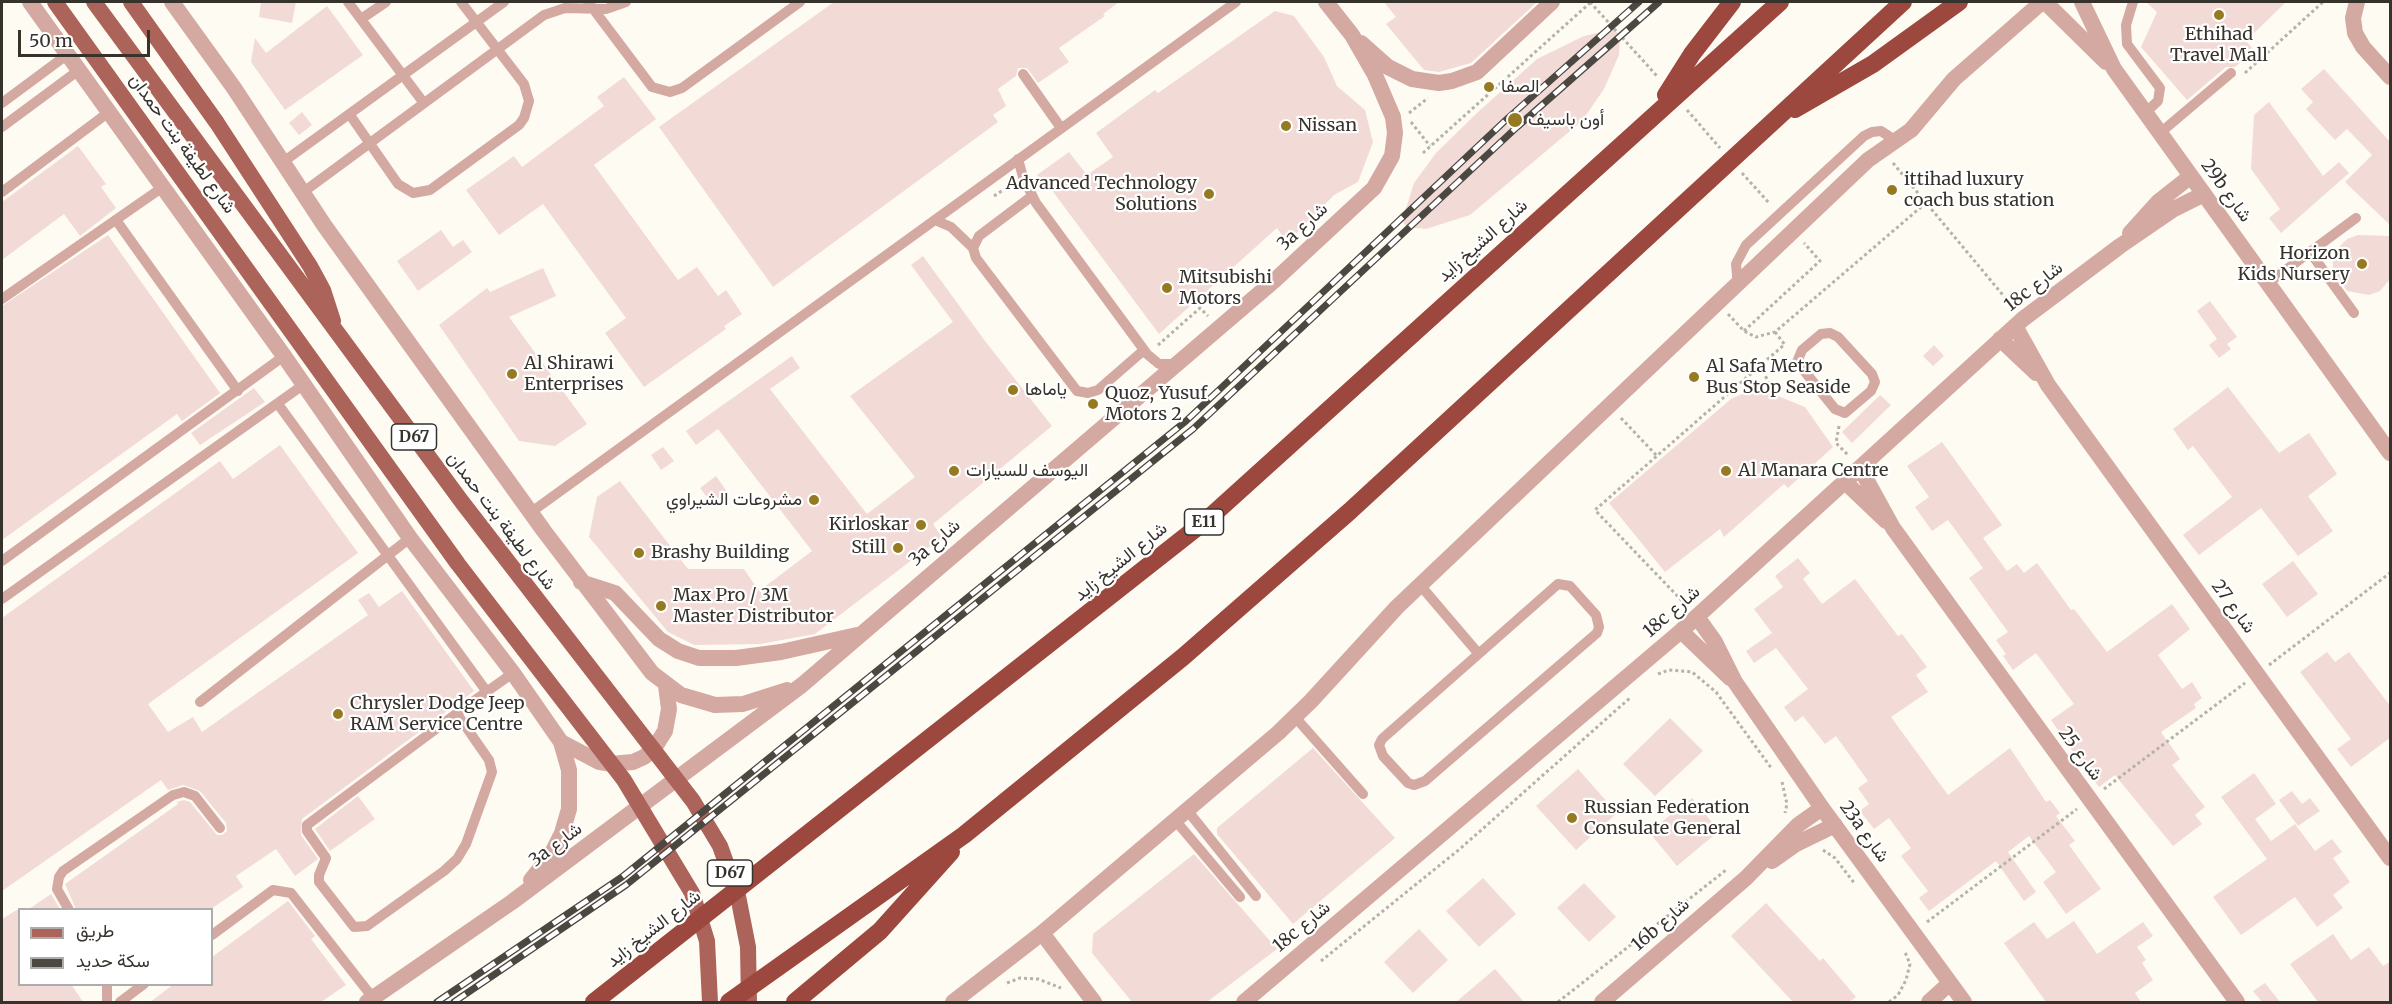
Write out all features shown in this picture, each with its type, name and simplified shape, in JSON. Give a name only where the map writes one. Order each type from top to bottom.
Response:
[{"type":"highway","points":[[1657,110],[1692,54],[1732,2]]},
{"type":"highway","name":"شارع الشيخ زايد","points":[[594,1002],[1209,518],[1657,110],[1780,2]]},
{"type":"highway","points":[[729,1002],[964,836],[1097,729],[1267,585],[1903,2]]},
{"type":"highway","points":[[1772,121],[1828,92],[1874,64],[1959,2]]},
{"type":"highway","points":[[795,1002],[880,931],[931,877],[964,836]]},
{"type":"main road","name":"شارع لطيفة بنت حمدان","points":[[55,2],[458,564],[624,780],[692,893],[707,941],[710,1002]]},
{"type":"main road","name":"شارع لطيفة بنت حمدان","points":[[94,2],[475,519],[693,801],[720,846],[738,896],[748,947],[749,1002]]},
{"type":"main road","points":[[130,2],[199,97],[317,278],[328,302],[334,329]]},
{"type":"street","points":[[30,2],[284,356],[410,538],[513,673],[561,742],[570,770],[571,789],[562,833],[551,855],[512,902]]},
{"type":"street","name":"شارع لطيفة بنت حمدان","points":[[172,2],[303,193],[530,513],[652,673],[666,686],[695,701],[730,706],[802,685]]},
{"type":"street","points":[[1326,2],[1352,35],[1400,74],[1412,79],[1439,82],[1452,81],[1477,72],[1552,2]]},
{"type":"street","points":[[952,1002],[1042,933],[1295,717],[1375,629],[1420,585],[1889,146],[1924,118],[1954,79],[2043,2]]},
{"type":"street","name":"29b شارع","points":[[2043,2],[2114,68]]},
{"type":"street","name":"29b شارع","points":[[2082,2],[2114,68],[2391,453]]},
{"type":"street","points":[[2357,2],[2354,18],[2355,33],[2362,47],[2391,77]]},
{"type":"street","name":"3a شارع","points":[[370,1000],[512,902],[802,685],[1301,257],[1374,188],[1388,167],[1394,144],[1393,117],[1375,75],[1352,35]]},
{"type":"street","name":"18c شارع","points":[[2120,246],[2158,202],[2191,176]]},
{"type":"street","name":"18c شارع","points":[[1244,1002],[1697,617],[2019,322],[2120,246],[2174,209],[2204,194]]},
{"type":"street","name":"شارع 27","points":[[2019,322],[2044,380]]},
{"type":"street","name":"شارع 27","points":[[2000,339],[2044,380],[2391,858]]},
{"type":"street","name":"شارع 25","points":[[1860,468],[1893,528],[2237,1002]]},
{"type":"street","name":"شارع 25","points":[[1845,482],[1893,528]]},
{"type":"street","points":[[581,582],[603,587],[615,593],[659,639],[678,651],[699,658],[736,658],[781,652],[861,634]]},
{"type":"street","name":"23a شارع","points":[[1697,617],[1715,642],[1735,682],[1822,808],[1950,983],[1960,1001]]},
{"type":"street","name":"23a شارع","points":[[1681,631],[1735,682]]},
{"type":"street","points":[[561,742],[599,762],[610,764],[633,762],[644,757],[653,750],[665,731],[669,709],[666,686]]},
{"type":"street","name":"16b شارع","points":[[1746,878],[1773,848],[1822,808]]},
{"type":"street","name":"16b شارع","points":[[1602,1002],[1746,878],[1796,844],[1835,825]]},
{"type":"street","points":[[1042,933],[1094,1002]]},
{"type":"street","points":[[1929,1002],[1950,983]]},
{"type":"lane","points":[[348,2],[423,102]]},
{"type":"lane","points":[[361,19],[386,2]]},
{"type":"lane","points":[[350,115],[398,184],[407,191],[419,193],[430,190],[519,125],[527,110],[528,93],[461,2]]},
{"type":"lane","points":[[283,162],[504,2]]},
{"type":"lane","points":[[303,193],[423,102],[556,9],[626,2]]},
{"type":"lane","points":[[591,6],[652,87],[670,92],[682,88],[801,2]]},
{"type":"lane","points":[[530,513],[1236,2]]},
{"type":"lane","points":[[2133,2],[2126,25],[2127,44],[2160,88],[2158,101],[2145,113]]},
{"type":"lane","points":[[2,103],[68,54]]},
{"type":"lane","points":[[2,127],[79,70]]},
{"type":"lane","points":[[2160,133],[2232,73]]},
{"type":"lane","points":[[1023,75],[1061,128]]},
{"type":"lane","points":[[2,192],[109,112]]},
{"type":"lane","points":[[1738,286],[1736,264],[1746,245],[1864,136],[1881,131],[1889,146]]},
{"type":"lane","points":[[1018,159],[1032,196],[1146,352],[1159,364],[1177,363]]},
{"type":"lane","points":[[2,298],[163,187]]},
{"type":"lane","points":[[973,248],[979,236],[1032,196]]},
{"type":"lane","points":[[2268,283],[2356,218]]},
{"type":"lane","points":[[116,220],[238,390]]},
{"type":"lane","points":[[935,220],[951,227],[973,248],[976,258],[1072,388],[1082,393],[1093,392],[1146,352]]},
{"type":"lane","points":[[2310,252],[2354,313]]},
{"type":"lane","points":[[1830,333],[1838,337],[1872,374],[1875,382],[1871,391],[1849,411],[1841,413],[1835,409],[1800,366],[1797,358],[1802,350],[1821,334],[1830,333]]},
{"type":"lane","points":[[2,561],[284,356]]},
{"type":"lane","points":[[2,599],[303,385]]},
{"type":"lane","points":[[278,404],[487,692]]},
{"type":"lane","points":[[200,702],[410,538]]},
{"type":"lane","points":[[1558,584],[1570,586],[1599,621],[1597,633],[1425,781],[1414,785],[1408,783],[1383,756],[1379,745],[1382,739],[1478,653],[1558,584]]},
{"type":"lane","points":[[1420,585],[1478,653]]},
{"type":"lane","points":[[457,714],[489,760],[492,772],[466,844],[457,859],[444,872],[367,926],[354,927],[319,882],[319,874],[326,858],[308,831],[307,825],[457,714],[513,673]]},
{"type":"lane","points":[[1295,717],[1363,794]]},
{"type":"lane","points":[[68,908],[57,889],[63,871],[173,795],[184,792],[195,796],[220,828]]},
{"type":"lane","points":[[1181,815],[1256,896]]},
{"type":"lane","points":[[1181,815],[1240,897]]},
{"type":"lane","points":[[213,934],[273,890],[291,892],[370,1000]]},
{"type":"lane","points":[[107,986],[107,1002]]},
{"type":"lane","points":[[120,1002],[141,986]]},
{"type":"path","points":[[1423,153],[1591,2],[1626,42]]},
{"type":"path","points":[[1430,146],[1406,116],[1435,92],[1439,82]]},
{"type":"path","points":[[1889,146],[1927,202],[2019,322]]},
{"type":"path","points":[[1719,304],[1744,331],[1756,337],[1775,332],[1927,202]]},
{"type":"path","points":[[1744,331],[1820,261]]},
{"type":"path","points":[[1146,352],[1200,308],[1218,327]]},
{"type":"path","points":[[1775,332],[1797,358]]},
{"type":"path","points":[[1697,617],[1595,510],[1785,344]]},
{"type":"path","points":[[1761,365],[1773,394]]},
{"type":"path","points":[[1610,406],[1657,456]]},
{"type":"path","points":[[1841,413],[1836,443],[1860,468]]},
{"type":"path","points":[[1913,933],[2391,573]]},
{"type":"path","points":[[1648,678],[1669,670],[1692,672],[1716,693],[1783,783],[1787,804],[1784,816]]},
{"type":"path","points":[[1316,965],[1461,848],[1634,694]]},
{"type":"path","points":[[1815,849],[1821,848],[1835,858],[1860,891]]},
{"type":"path","points":[[1558,1002],[1735,863]]},
{"type":"path","points":[[1889,1002],[1906,980],[1910,964],[1903,946]]},
{"type":"path","points":[[1004,984],[1020,978],[1038,979],[1064,990]]},
{"type":"building","points":[[261,2],[296,2],[292,23],[259,17]]},
{"type":"building","points":[[834,2],[1119,2],[1103,14],[1105,16],[1059,48],[1069,62],[1038,83],[1027,68],[1018,68],[1016,76],[998,89],[1006,106],[993,115],[998,122],[773,287],[659,127]]},
{"type":"building","points":[[1384,2],[1537,2],[1471,63],[1439,72],[1424,70],[1386,24],[1396,17]]},
{"type":"building","points":[[2146,2],[2286,2],[2246,41],[2252,48],[2238,59],[2241,62],[2235,67],[2226,67],[2187,100],[2141,47],[2157,12]]},
{"type":"building","points":[[327,6],[363,55],[285,110],[251,62],[255,38],[266,53]]},
{"type":"building","points":[[1275,11],[1294,16],[1324,57],[1337,86],[1365,110],[1373,142],[1358,182],[1334,195],[1287,243],[1277,228],[1159,334],[1048,185],[1046,187],[1037,175],[1069,152],[1087,175],[1113,157],[1096,133],[1155,90],[1158,93]]},
{"type":"building","name":"أون باسيف","points":[[1614,29],[1620,36],[1619,55],[1604,89],[1582,121],[1470,215],[1426,229],[1407,227],[1402,221],[1414,183],[1436,153],[1477,113],[1537,59],[1584,36]]},
{"type":"building","points":[[2324,69],[2391,143],[2391,226],[2345,182],[2372,155],[2347,129],[2335,140],[2306,109],[2313,102],[2301,89]]},
{"type":"building","points":[[624,77],[656,119],[594,165],[678,280],[697,267],[718,296],[726,290],[742,314],[724,326],[726,329],[644,387],[605,333],[626,318],[543,204],[499,235],[466,190],[514,156],[522,167],[604,106],[597,97]]},
{"type":"building","points":[[2269,102],[2323,176],[2339,162],[2349,173],[2281,233],[2269,218],[2280,209],[2251,169],[2254,115]]},
{"type":"building","points":[[302,112],[312,125],[299,135],[289,123]]},
{"type":"building","points":[[78,146],[106,184],[101,187],[116,208],[80,236],[64,214],[2,260],[2,202]]},
{"type":"building","points":[[441,230],[453,247],[463,240],[472,252],[418,291],[397,261]]},
{"type":"building","points":[[108,235],[220,393],[182,421],[177,414],[2,540],[2,306]]},
{"type":"building","name":"Horizon Kids Nursery","points":[[2358,235],[2391,236],[2391,278],[2380,291],[2369,295],[2347,291],[2333,270],[2333,258],[2338,248],[2347,239]]},
{"type":"building","points":[[923,256],[985,341],[1052,426],[933,524],[942,537],[815,634],[760,644],[694,645],[668,632],[589,537],[597,497],[620,481],[688,569],[744,569],[759,591],[812,551],[718,429],[696,445],[686,431],[792,356],[800,368],[770,389],[867,514],[915,477],[850,396],[953,322],[911,265]]},
{"type":"building","name":"Al Shirawi Enterprises","points":[[543,268],[556,296],[509,317],[587,424],[555,446],[519,441],[439,325],[487,288],[490,292]]},
{"type":"building","points":[[2210,301],[2237,337],[2227,344],[2231,349],[2219,358],[2209,345],[2217,339],[2197,311]]},
{"type":"building","points":[[1934,345],[1944,356],[1933,366],[1923,356]]},
{"type":"building","points":[[2228,387],[2279,453],[2309,433],[2337,474],[2308,496],[2333,531],[2298,556],[2261,508],[2199,555],[2183,535],[2232,497],[2193,446],[2188,450],[2173,429]]},
{"type":"building","points":[[254,388],[265,402],[200,445],[191,433]]},
{"type":"building","name":"Al Manara Centre","points":[[1747,392],[1773,394],[1805,407],[1833,447],[1788,488],[1784,484],[1724,537],[1720,529],[1665,572],[1609,503],[1731,399]]},
{"type":"building","points":[[1880,395],[1891,405],[1852,443],[1842,432]]},
{"type":"building","points":[[1942,442],[2002,525],[1983,538],[2007,571],[2017,564],[2024,573],[2037,563],[2071,610],[2074,609],[2107,652],[2172,604],[2190,629],[2158,655],[2182,689],[2192,682],[2202,698],[2194,704],[2196,708],[2161,732],[2180,759],[2172,765],[2205,807],[2195,815],[2202,824],[2173,846],[2115,775],[2099,787],[2082,765],[2051,720],[2074,704],[2036,653],[2013,670],[1996,640],[2008,632],[1969,578],[1983,568],[1948,520],[1932,531],[1915,507],[1929,497],[1907,466]]},
{"type":"building","points":[[280,445],[358,553],[148,704],[168,732],[193,717],[202,732],[368,615],[358,600],[369,593],[379,607],[402,591],[474,691],[302,819],[301,835],[318,859],[295,876],[276,849],[236,876],[243,887],[212,908],[76,908],[65,884],[178,804],[177,802],[184,800],[190,802],[217,835],[222,835],[227,831],[226,823],[200,791],[183,785],[168,790],[161,780],[2,891],[2,618],[220,461],[233,479]]},
{"type":"building","points":[[663,447],[674,461],[661,470],[651,455]]},
{"type":"building","points":[[716,476],[728,493],[712,504],[700,488]]},
{"type":"building","points":[[1798,558],[1810,573],[1803,579],[1822,604],[1855,579],[1898,636],[1902,634],[1927,667],[1916,675],[1928,692],[1891,717],[1948,795],[2010,748],[2046,802],[2050,800],[2060,813],[2056,816],[2075,841],[2069,845],[2101,889],[2066,914],[2043,882],[2056,872],[2029,836],[2008,852],[2036,892],[2024,901],[1996,861],[1929,911],[1919,898],[1928,891],[1901,856],[1911,848],[1889,818],[1874,829],[1860,811],[1869,804],[1858,788],[1868,781],[1836,736],[1825,744],[1803,716],[1795,722],[1784,707],[1808,689],[1776,648],[1754,663],[1746,651],[1772,633],[1754,609],[1783,587],[1775,576]]},
{"type":"building","points":[[2293,561],[2318,594],[2287,617],[2262,584]]},
{"type":"building","points":[[2327,652],[2335,662],[2349,652],[2391,707],[2391,737],[2351,767],[2337,749],[2351,739],[2300,672]]},
{"type":"building","points":[[1670,718],[1703,751],[1655,796],[1623,764]]},
{"type":"building","points":[[1313,748],[1395,838],[1293,924],[1217,834],[1217,828]]},
{"type":"building","points":[[1578,769],[1617,813],[1576,850],[1536,806]]},
{"type":"building","points":[[2254,773],[2276,804],[2255,819],[2271,841],[2295,824],[2315,851],[2332,839],[2342,852],[2333,858],[2350,882],[2333,895],[2343,908],[2317,927],[2295,897],[2241,935],[2213,897],[2267,859],[2221,797]]},
{"type":"building","points":[[2292,791],[2302,804],[2310,798],[2320,811],[2298,826],[2279,800]]},
{"type":"building","points":[[358,796],[375,819],[330,851],[315,829]]},
{"type":"building","points":[[1692,798],[1719,831],[1677,866],[1649,832]]},
{"type":"building","points":[[1194,854],[1277,949],[1207,1002],[1132,1002],[1092,953],[1093,934]]},
{"type":"building","points":[[1483,878],[1516,914],[1479,947],[1446,911]]},
{"type":"building","points":[[1584,883],[1616,917],[1589,942],[1557,908]]},
{"type":"building","points":[[51,894],[59,908],[30,908]]},
{"type":"building","points":[[288,901],[315,936],[311,939],[346,985],[321,1002],[150,1002],[171,986],[213,986],[213,956]]},
{"type":"building","points":[[1766,903],[1820,961],[1823,958],[1856,997],[1849,1002],[1793,1002],[1731,936]]},
{"type":"building","points":[[18,909],[18,986],[72,986],[83,1002],[2,1002],[2,919]]},
{"type":"building","points":[[2074,921],[2097,954],[2143,922],[2153,936],[2137,947],[2146,960],[2142,963],[2153,980],[2135,993],[2141,1002],[2046,1002],[2004,943],[2034,922],[2047,939]]},
{"type":"building","points":[[1419,929],[1448,960],[1413,993],[1384,962]]},
{"type":"building","points":[[2333,934],[2351,960],[2369,947],[2383,966],[2391,961],[2391,1002],[2318,1002],[2290,964]]},
{"type":"building","points":[[1495,969],[1524,1002],[1456,1002]]},
{"type":"building","points":[[2265,983],[2280,1002],[2262,1002],[2253,991]]},
{"type":"railway","points":[[437,1002],[622,877],[1186,421],[1508,118],[1639,2]]},
{"type":"railway","points":[[454,1002],[626,885],[1193,429],[1517,127],[1659,2]]},
{"type":"place","name":"Ethihad Travel Mall","points":[[2219,15]]},
{"type":"place","name":"الصفا","points":[[1489,87]]},
{"type":"place","name":"أون باسيف","points":[[1515,120]]},
{"type":"place","name":"Nissan","points":[[1286,126]]},
{"type":"place","name":"ittihad luxury coach bus station","points":[[1892,190]]},
{"type":"place","name":"Advanced Technology Solutions","points":[[1209,194]]},
{"type":"place","name":"Horizon Kids Nursery","points":[[2362,264]]},
{"type":"place","name":"Mitsubishi Motors","points":[[1167,288]]},
{"type":"place","name":"Al Shirawi Enterprises","points":[[512,374]]},
{"type":"place","name":"Al Safa Metro Bus Stop Seaside","points":[[1694,377]]},
{"type":"place","name":"ياماها","points":[[1013,390]]},
{"type":"place","name":"Quoz, Yusuf Motors 2","points":[[1093,404]]},
{"type":"place","name":"اليوسف للسيارات","points":[[954,471]]},
{"type":"place","name":"Al Manara Centre","points":[[1726,471]]},
{"type":"place","name":"مشروعات الشيراوي","points":[[814,500]]},
{"type":"place","name":"Kirloskar","points":[[921,525]]},
{"type":"place","name":"Still","points":[[898,548]]},
{"type":"place","name":"Brashy Building","points":[[639,553]]},
{"type":"place","name":"Max Pro / 3M Master Distributor","points":[[661,606]]},
{"type":"place","name":"Chrysler Dodge Jeep RAM Service Centre","points":[[338,714]]},
{"type":"place","name":"Russian Federation Consulate General","points":[[1572,818]]}]
